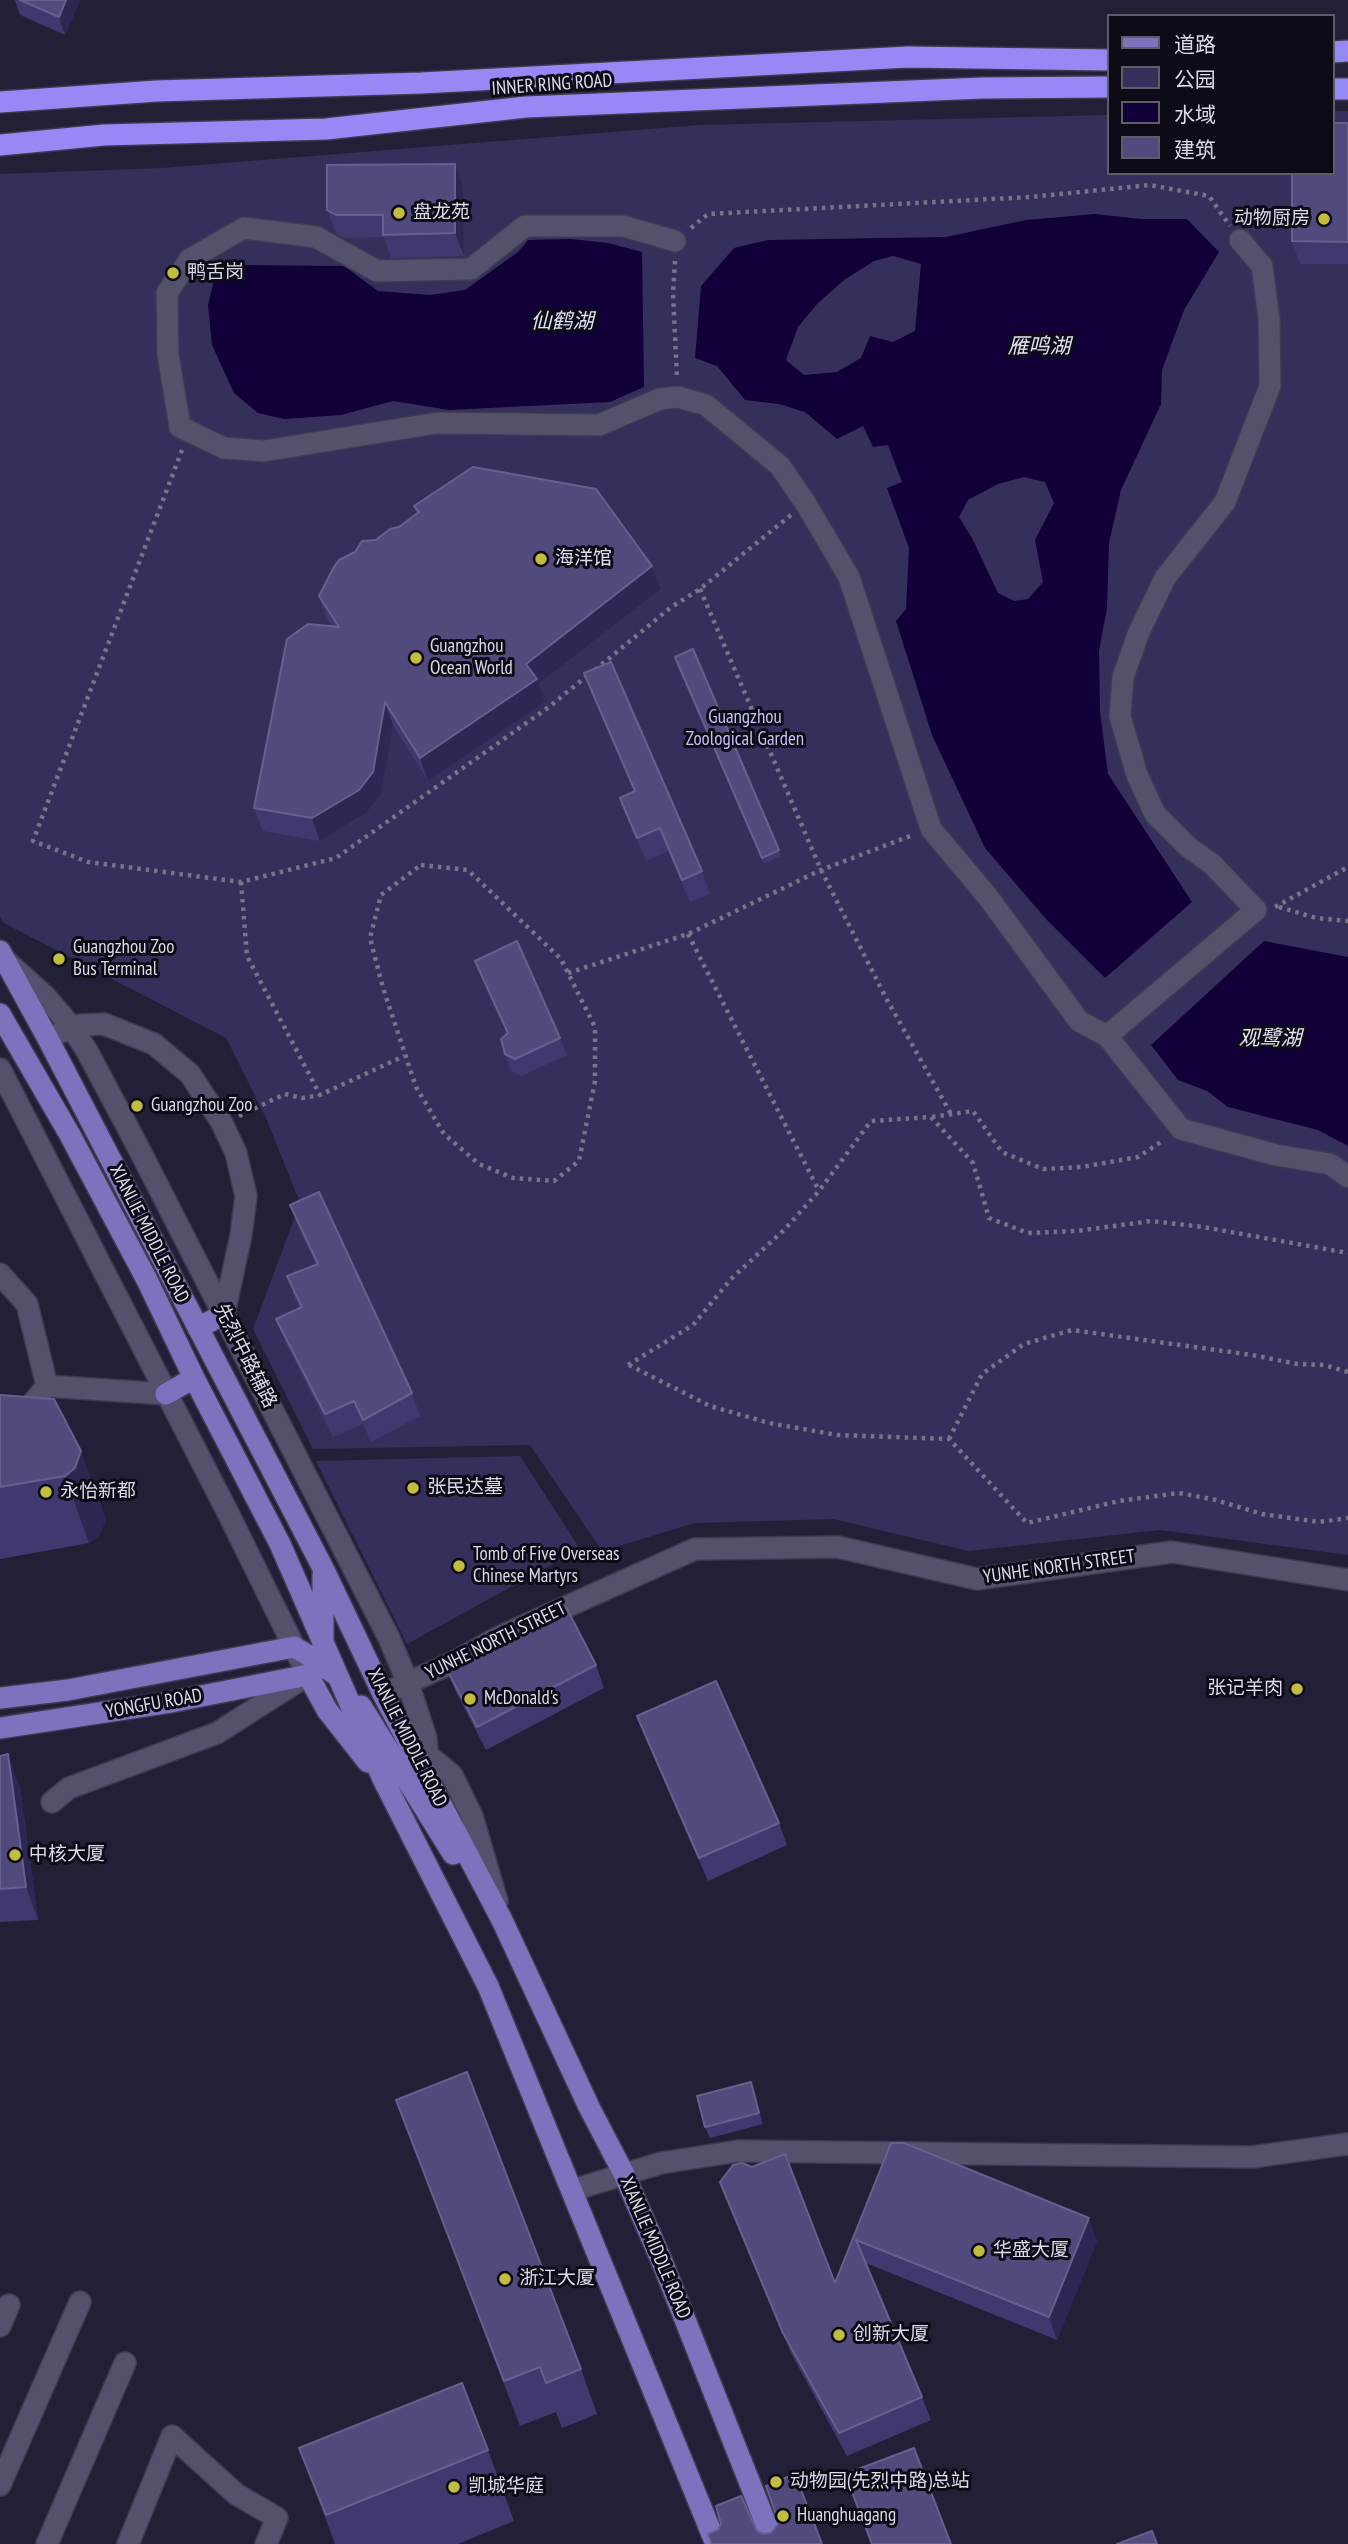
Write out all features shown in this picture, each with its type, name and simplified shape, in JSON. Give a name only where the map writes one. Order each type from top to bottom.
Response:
[{"type":"highway","name":"INNER RING ROAD","points":[[0,102],[157,91],[421,83],[908,57],[1106,60]]},
{"type":"highway","name":"INNER RING ROAD","points":[[0,145],[104,135],[326,129],[526,107],[983,88],[1106,87]]},
{"type":"main road","name":"XIANLIE MIDDLE ROAD","points":[[2,955],[323,1568],[383,1694],[488,1986],[716,2544]]},
{"type":"main road","name":"XIANLIE MIDDLE ROAD","points":[[0,1014],[128,1244],[280,1544],[322,1665]]},
{"type":"main road","points":[[198,1328],[224,1314]]},
{"type":"main road","points":[[166,1394],[194,1378]]},
{"type":"main road","points":[[323,1568],[322,1665],[342,1731],[407,1765]]},
{"type":"main road","points":[[294,1647],[322,1665],[363,1709],[407,1765],[452,1852],[502,1920]]},
{"type":"main road","name":"YONGFU ROAD","points":[[0,1698],[82,1688],[294,1647]]},
{"type":"main road","name":"YONGFU ROAD","points":[[0,1728],[171,1702],[322,1665]]},
{"type":"main road","name":"XIANLIE MIDDLE ROAD","points":[[407,1765],[430,1783],[502,1920],[589,2108],[624,2174],[677,2298],[774,2544]]},
{"type":"street","points":[[675,241],[623,226],[525,226],[471,269],[377,271],[316,237],[244,228],[190,259],[167,293],[168,355],[180,427],[224,448],[264,451],[437,423],[599,425],[660,399],[678,397],[706,405],[780,466],[806,504],[849,577],[930,829],[988,897],[1079,1021],[1107,1036],[1181,1129],[1276,1155],[1330,1164],[1348,1177]]},
{"type":"street","points":[[1107,1036],[1256,911],[1212,864],[1188,847],[1155,814],[1137,775],[1120,716],[1122,677],[1139,632],[1165,578],[1225,502],[1269,386],[1269,319],[1262,267],[1240,240]]},
{"type":"street","name":"先烈中路辅路","points":[[2,955],[45,996],[72,1028],[138,1147],[372,1604],[408,1683],[426,1738],[407,1765]]},
{"type":"street","points":[[47,1037],[72,1028],[104,1024],[154,1044],[190,1074],[222,1124],[236,1153],[246,1196],[241,1235],[224,1314]]},
{"type":"street","points":[[0,1069],[294,1647]]},
{"type":"street","points":[[0,1274],[27,1304],[47,1386]]},
{"type":"street","points":[[47,1386],[166,1394]]},
{"type":"street","points":[[0,1422],[28,1409],[47,1386]]},
{"type":"street","name":"YUNHE NORTH STREET","points":[[383,1694],[454,1662],[499,1637],[695,1549],[838,1548],[977,1579],[1172,1552],[1348,1580]]},
{"type":"street","points":[[52,1802],[69,1788],[216,1733],[322,1665]]},
{"type":"street","points":[[407,1765],[443,1765],[452,1775],[472,1816],[502,1920]]},
{"type":"street","points":[[573,2190],[662,2164],[738,2151],[1252,2157],[1348,2144]]},
{"type":"street","points":[[0,2486],[80,2302]]},
{"type":"street","points":[[0,2326],[9,2305]]},
{"type":"street","points":[[47,2544],[125,2363]]},
{"type":"street","points":[[128,2544],[172,2436],[236,2494],[277,2518],[266,2544]]},
{"type":"path","points":[[678,397],[673,294],[675,241],[708,214],[1030,197],[1150,185],[1209,196],[1240,240]]},
{"type":"path","points":[[190,432],[33,841],[88,862],[241,882],[336,858],[549,708],[670,608],[700,589],[806,504]]},
{"type":"path","points":[[700,589],[821,870],[886,998],[951,1114]]},
{"type":"path","points":[[568,973],[688,934],[821,870],[930,829]]},
{"type":"path","points":[[421,865],[468,870],[561,959],[595,1027],[595,1082],[579,1161],[554,1181],[513,1178],[479,1164],[444,1134],[416,1087],[404,1056],[370,938],[381,895],[421,865]]},
{"type":"path","points":[[1256,911],[1279,907],[1348,867]]},
{"type":"path","points":[[241,882],[247,956],[320,1095]]},
{"type":"path","points":[[1279,907],[1316,918],[1348,921]]},
{"type":"path","points":[[688,934],[819,1191]]},
{"type":"path","points":[[222,1124],[285,1094],[302,1098],[320,1095],[404,1056]]},
{"type":"path","points":[[1181,1129],[1138,1157],[1082,1167],[1043,1169],[1002,1152],[973,1111],[871,1121],[819,1191],[785,1230],[731,1279],[693,1325],[628,1365],[710,1406],[769,1423],[837,1435],[949,1439],[1027,1523],[1119,1501],[1179,1493],[1216,1500],[1262,1514],[1319,1522],[1348,1518]]},
{"type":"path","points":[[931,1117],[973,1163],[989,1219],[1028,1233],[1077,1231],[1151,1221],[1203,1227],[1348,1253]]},
{"type":"path","points":[[949,1439],[982,1374],[1024,1344],[1072,1330],[1252,1355],[1297,1364],[1324,1365],[1348,1372]]},
{"type":"green space","name":"Guangzhou Zoological Garden","points":[[1334,111],[1348,111],[1348,1555],[1160,1530],[969,1551],[833,1519],[695,1523],[602,1551],[530,1445],[313,1449],[253,1329],[300,1203],[266,1118],[226,1038],[4,923],[0,916],[0,174],[162,168],[700,125],[1106,115],[1106,175],[1334,175]]},
{"type":"green space","points":[[520,1456],[580,1549],[407,1644],[316,1461]]},
{"type":"water","name":"雁鸣湖","points":[[1095,214],[1141,219],[1187,219],[1219,252],[1184,310],[1162,370],[1161,404],[1121,490],[1109,543],[1107,608],[1099,651],[1100,712],[1108,774],[1192,902],[1105,978],[1046,919],[985,848],[932,735],[896,621],[906,609],[909,548],[887,488],[902,482],[888,445],[873,447],[863,426],[837,439],[805,412],[779,404],[745,400],[717,366],[695,358],[701,286],[734,248],[768,240],[946,237],[1026,220]],"holes":[[[893,256],[921,264],[915,331],[893,342],[870,336],[861,358],[837,372],[804,375],[786,360],[798,327],[817,304],[844,280],[874,261]],[[1024,477],[1045,482],[1054,503],[1035,540],[1043,582],[1028,599],[1014,601],[998,593],[959,517],[968,500],[998,484]]]},
{"type":"water","name":"仙鹤湖","points":[[571,239],[608,243],[642,252],[644,387],[610,402],[449,410],[393,401],[341,415],[284,419],[258,413],[234,393],[212,345],[208,305],[214,280],[244,265],[344,266],[378,291],[430,295],[465,290],[518,252],[528,240]]},
{"type":"water","name":"观鹭湖","points":[[1264,941],[1348,957],[1348,1146],[1318,1130],[1228,1107],[1207,1091],[1178,1080],[1151,1045]]},
{"type":"building","points":[[20,0],[66,0],[59,17]]},
{"type":"building","name":"动物厨房","points":[[1334,123],[1348,123],[1348,242],[1292,241],[1292,175],[1334,175]]},
{"type":"building","points":[[455,164],[455,233],[383,235],[383,215],[336,215],[327,210],[327,165]]},
{"type":"building","points":[[473,467],[596,489],[652,566],[526,664],[537,679],[420,758],[385,702],[373,772],[359,790],[312,818],[254,808],[287,639],[308,624],[339,627],[319,596],[339,560],[355,552],[362,541],[376,540],[390,529],[399,527],[419,512],[414,506]]},
{"type":"building","points":[[693,649],[779,850],[762,858],[675,657]]},
{"type":"building","points":[[611,662],[702,871],[682,880],[660,828],[637,838],[620,798],[635,791],[584,673]]},
{"type":"building","points":[[517,941],[560,1038],[515,1059],[505,1054],[501,1039],[508,1033],[475,961]]},
{"type":"building","points":[[319,1192],[412,1393],[363,1420],[354,1401],[325,1414],[276,1319],[302,1307],[287,1276],[318,1264],[290,1205]]},
{"type":"building","points":[[0,1395],[54,1399],[81,1451],[75,1468],[65,1476],[0,1487]]},
{"type":"building","points":[[566,1607],[596,1665],[477,1727],[447,1670]]},
{"type":"building","points":[[716,1681],[779,1823],[699,1858],[637,1716]]},
{"type":"building","points":[[8,1754],[26,1887],[0,1889],[0,1756]]},
{"type":"building","name":"浙江大厦","points":[[467,2072],[581,2369],[546,2383],[540,2367],[504,2381],[396,2100]]},
{"type":"building","points":[[751,2082],[759,2113],[705,2127],[697,2096]]},
{"type":"building","points":[[891,2143],[904,2143],[1089,2218],[1049,2317],[856,2240],[922,2397],[839,2433],[783,2333],[720,2182],[733,2165],[742,2163],[752,2167],[785,2154],[835,2283]]},
{"type":"building","points":[[462,2383],[488,2450],[326,2515],[299,2448]]},
{"type":"building","points":[[914,2448],[951,2544],[872,2544],[845,2474]]},
{"type":"building","name":"Huanghuagang","points":[[795,2474],[822,2544],[712,2544],[708,2534],[718,2530],[721,2524],[716,2506],[741,2496],[757,2531],[763,2534],[771,2533],[779,2523],[766,2486]]},
{"type":"building","points":[[1152,2531],[1157,2544],[1117,2544]]},
{"type":"place","name":"盘龙苑","points":[[399,213]]},
{"type":"place","name":"动物厨房","points":[[1324,219]]},
{"type":"place","name":"鸭舌岗","points":[[173,273]]},
{"type":"place","name":"海洋馆","points":[[541,559]]},
{"type":"place","name":"Guangzhou Ocean World","points":[[416,658]]},
{"type":"place","name":"Guangzhou Zoo Bus Terminal","points":[[59,959]]},
{"type":"place","name":"Guangzhou Zoo","points":[[137,1106]]},
{"type":"place","name":"张民达墓","points":[[413,1488]]},
{"type":"place","name":"永怡新都","points":[[46,1492]]},
{"type":"place","name":"Tomb of Five Overseas Chinese Martyrs","points":[[459,1566]]},
{"type":"place","name":"张记羊肉","points":[[1297,1689]]},
{"type":"place","name":"McDonald's","points":[[470,1699]]},
{"type":"place","name":"中核大厦","points":[[15,1855]]},
{"type":"place","name":"华盛大厦","points":[[979,2251]]},
{"type":"place","name":"浙江大厦","points":[[505,2279]]},
{"type":"place","name":"创新大厦","points":[[839,2335]]},
{"type":"place","name":"动物园(先烈中路)总站","points":[[776,2482]]},
{"type":"place","name":"凯城华庭","points":[[454,2487]]},
{"type":"place","name":"Huanghuagang","points":[[783,2516]]}]
